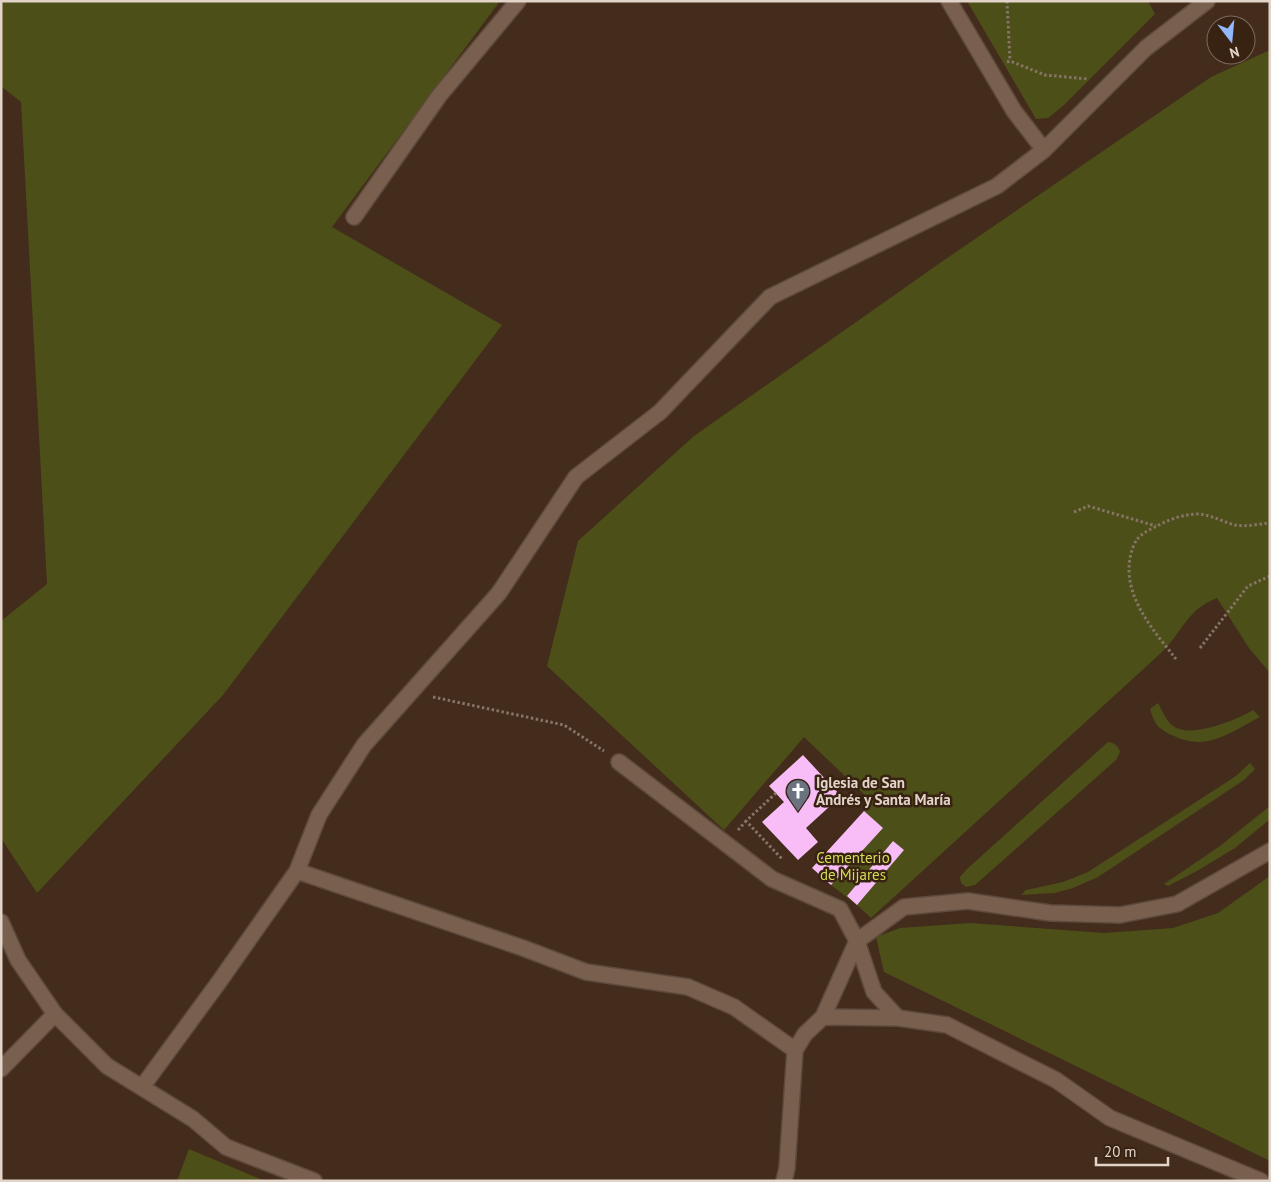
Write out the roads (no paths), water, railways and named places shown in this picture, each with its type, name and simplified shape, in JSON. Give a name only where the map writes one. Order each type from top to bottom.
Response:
[{"type":"street","points":[[354,218],[439,96],[518,1]]},
{"type":"street","points":[[949,1],[1014,111],[1044,150]]},
{"type":"street","points":[[142,1087],[219,982],[297,870],[319,815],[364,746],[499,593],[576,477],[660,412],[770,297],[997,186],[1044,150],[1146,48],[1207,1]]},
{"type":"street","points":[[618,762],[772,879],[840,908],[857,941],[874,992],[898,1018]]},
{"type":"street","points":[[784,1181],[787,1168],[795,1050],[806,1034],[823,1017],[857,941],[904,907],[968,901],[1050,913],[1120,915],[1177,904],[1270,851]]},
{"type":"street","points":[[297,870],[523,948],[586,972],[688,987],[734,1007],[795,1050]]},
{"type":"street","points":[[1,922],[18,960],[54,1014],[107,1066],[192,1119],[226,1147],[314,1181]]},
{"type":"street","points":[[1,1069],[54,1014]]},
{"type":"street","points":[[823,1017],[898,1018],[947,1025],[1056,1080],[1110,1118],[1261,1181]]},
{"type":"place","name":"Iglesia de San Andrés y Santa María","points":[[798,812]]},
{"type":"park label","name":"Cementerio de Mijares","points":[[853,866]]}]
